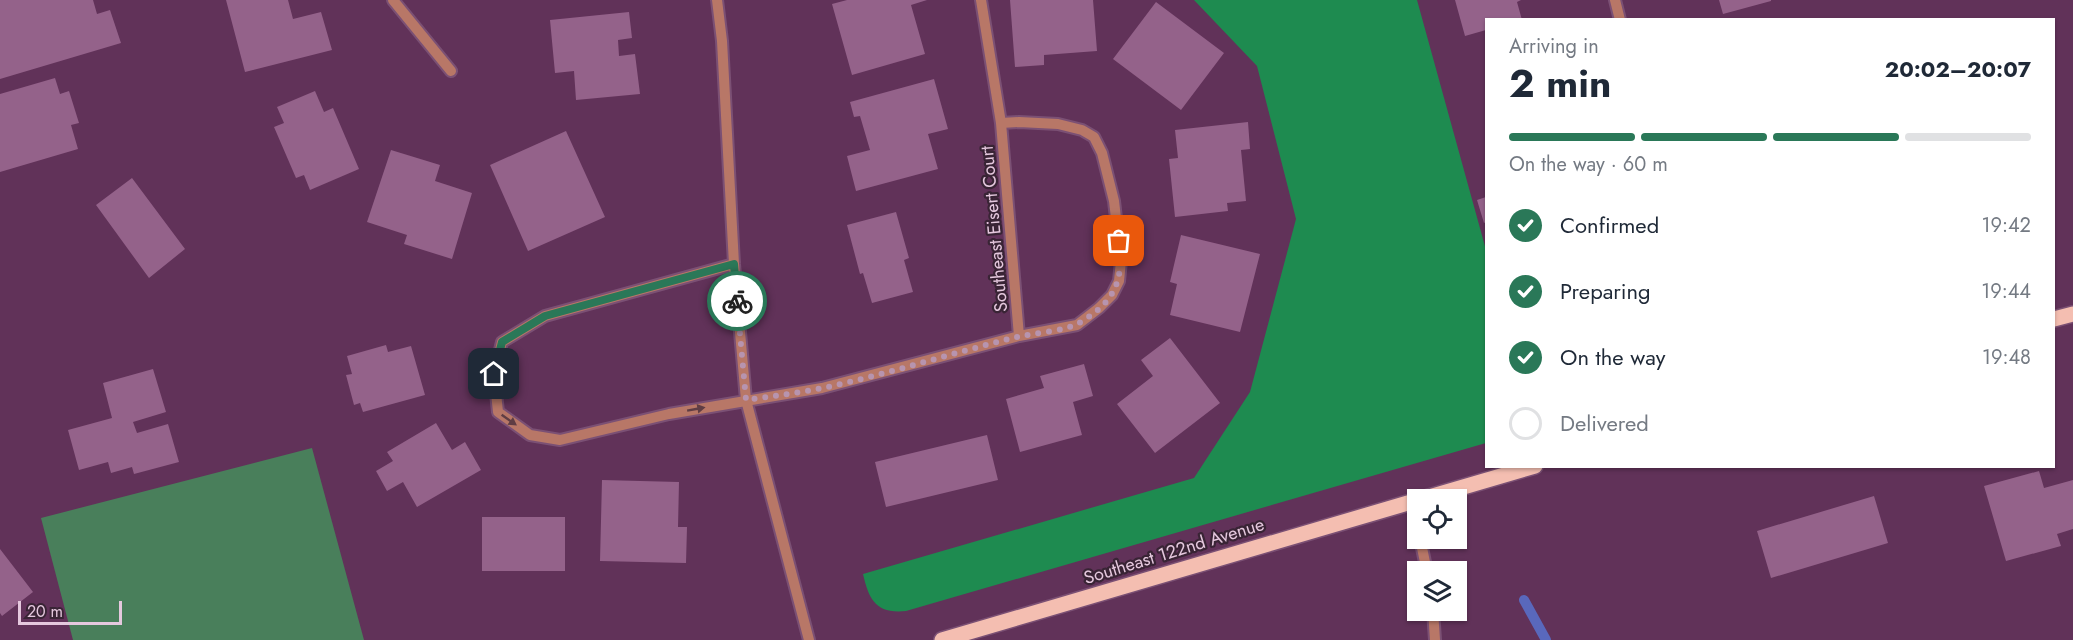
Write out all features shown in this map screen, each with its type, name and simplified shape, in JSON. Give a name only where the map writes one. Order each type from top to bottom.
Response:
[{"type":"main road","points":[[2055,319],[2073,314]]},
{"type":"main road","name":"Southeast 122nd Avenue","points":[[1454,489],[1528,468]]},
{"type":"main road","name":"Southeast 122nd Avenue","points":[[942,640],[1407,503]]},
{"type":"street","points":[[393,0],[451,71]]},
{"type":"street","points":[[717,0],[722,41],[734,264],[746,400],[808,640]]},
{"type":"street","points":[[981,0],[1001,123]]},
{"type":"street","points":[[1615,0],[1620,18]]},
{"type":"street","name":"Southeast Eisert Court","points":[[734,264],[545,316],[502,342],[494,374],[498,412],[530,435],[560,440],[669,414],[822,388],[1019,336],[1077,325],[1112,295],[1119,281],[1121,261],[1114,201],[1102,153],[1094,137],[1082,130],[1058,124],[1001,123],[1019,336]]},
{"type":"street","points":[[1434,621],[1435,640]]},
{"type":"green space","points":[[1194,0],[1417,0],[1485,246],[1485,443],[906,611],[887,610],[881,607],[871,598],[863,574],[1194,478],[1250,392],[1296,219],[1257,66]]},
{"type":"green space","points":[[312,448],[364,640],[73,640],[41,518]]},
{"type":"building","points":[[0,0],[93,0],[97,14],[110,10],[121,43],[0,79]]},
{"type":"building","points":[[226,0],[288,0],[293,19],[321,12],[332,50],[245,72]]},
{"type":"building","points":[[847,0],[927,0],[911,5],[925,54],[852,75],[832,4]]},
{"type":"building","points":[[1010,0],[1093,0],[1097,51],[1044,55],[1044,65],[1015,67]]},
{"type":"building","points":[[1455,0],[1521,0],[1517,2],[1521,18],[1485,18],[1485,30],[1465,36]]},
{"type":"building","points":[[1719,0],[1771,0],[1771,1],[1723,14]]},
{"type":"building","points":[[1156,2],[1224,53],[1181,110],[1113,59]]},
{"type":"building","points":[[629,12],[632,38],[618,40],[619,56],[635,54],[640,94],[576,100],[574,71],[555,73],[550,20]]},
{"type":"building","points":[[55,78],[60,94],[69,91],[79,123],[71,125],[78,149],[0,172],[0,94]]},
{"type":"building","points":[[934,79],[948,129],[928,134],[938,169],[856,191],[847,156],[870,150],[860,116],[854,117],[850,102]]},
{"type":"building","points":[[315,91],[324,112],[333,108],[359,169],[310,190],[304,175],[296,178],[274,127],[284,123],[277,107]]},
{"type":"building","points":[[1248,122],[1250,149],[1241,150],[1246,201],[1227,203],[1228,211],[1175,217],[1169,159],[1178,158],[1175,130]]},
{"type":"building","points":[[566,131],[605,217],[528,251],[490,165]]},
{"type":"building","points":[[391,150],[440,165],[435,181],[472,193],[452,259],[404,244],[407,235],[367,222]]},
{"type":"building","points":[[132,178],[185,249],[149,278],[96,205]]},
{"type":"building","points":[[1485,197],[1484,223],[1477,200]]},
{"type":"building","points":[[896,212],[909,258],[904,260],[913,292],[872,303],[863,273],[860,274],[847,225]]},
{"type":"building","points":[[1181,235],[1260,254],[1240,332],[1170,315],[1177,284],[1170,282]]},
{"type":"building","points":[[1170,338],[1220,403],[1155,453],[1117,404],[1153,376],[1141,360]]},
{"type":"building","points":[[386,345],[388,352],[411,346],[425,395],[363,412],[360,403],[354,405],[346,375],[352,374],[347,356]]},
{"type":"building","points":[[1084,364],[1093,396],[1073,402],[1082,435],[1020,452],[1006,399],[1044,388],[1040,376]]},
{"type":"building","points":[[153,369],[166,412],[133,422],[137,433],[168,424],[179,462],[134,474],[132,467],[111,473],[108,462],[79,470],[68,430],[112,418],[103,383]]},
{"type":"building","points":[[436,423],[452,450],[465,442],[481,470],[417,507],[403,482],[387,491],[376,471],[393,461],[387,452]]},
{"type":"building","points":[[987,435],[998,480],[886,507],[875,462]]},
{"type":"building","points":[[2039,471],[2044,488],[2073,480],[2073,529],[2057,534],[2061,546],[2006,561],[1984,486]]},
{"type":"building","points":[[602,480],[679,482],[678,527],[687,527],[686,563],[600,561]]},
{"type":"building","points":[[1874,496],[1888,543],[1771,578],[1757,531]]},
{"type":"building","points":[[482,517],[565,517],[565,571],[482,571]]},
{"type":"building","points":[[0,549],[33,592],[2,616],[0,613]]},
{"type":"waterway","points":[[1524,600],[1546,640]]},
{"type":"way so far","points":[[737,301],[746,400],[822,388],[1019,336],[1077,325],[1112,295],[1119,281],[1121,261],[1119,241]]},
{"type":"route","points":[[494,374],[502,342],[545,316],[734,264],[737,301]]}]
